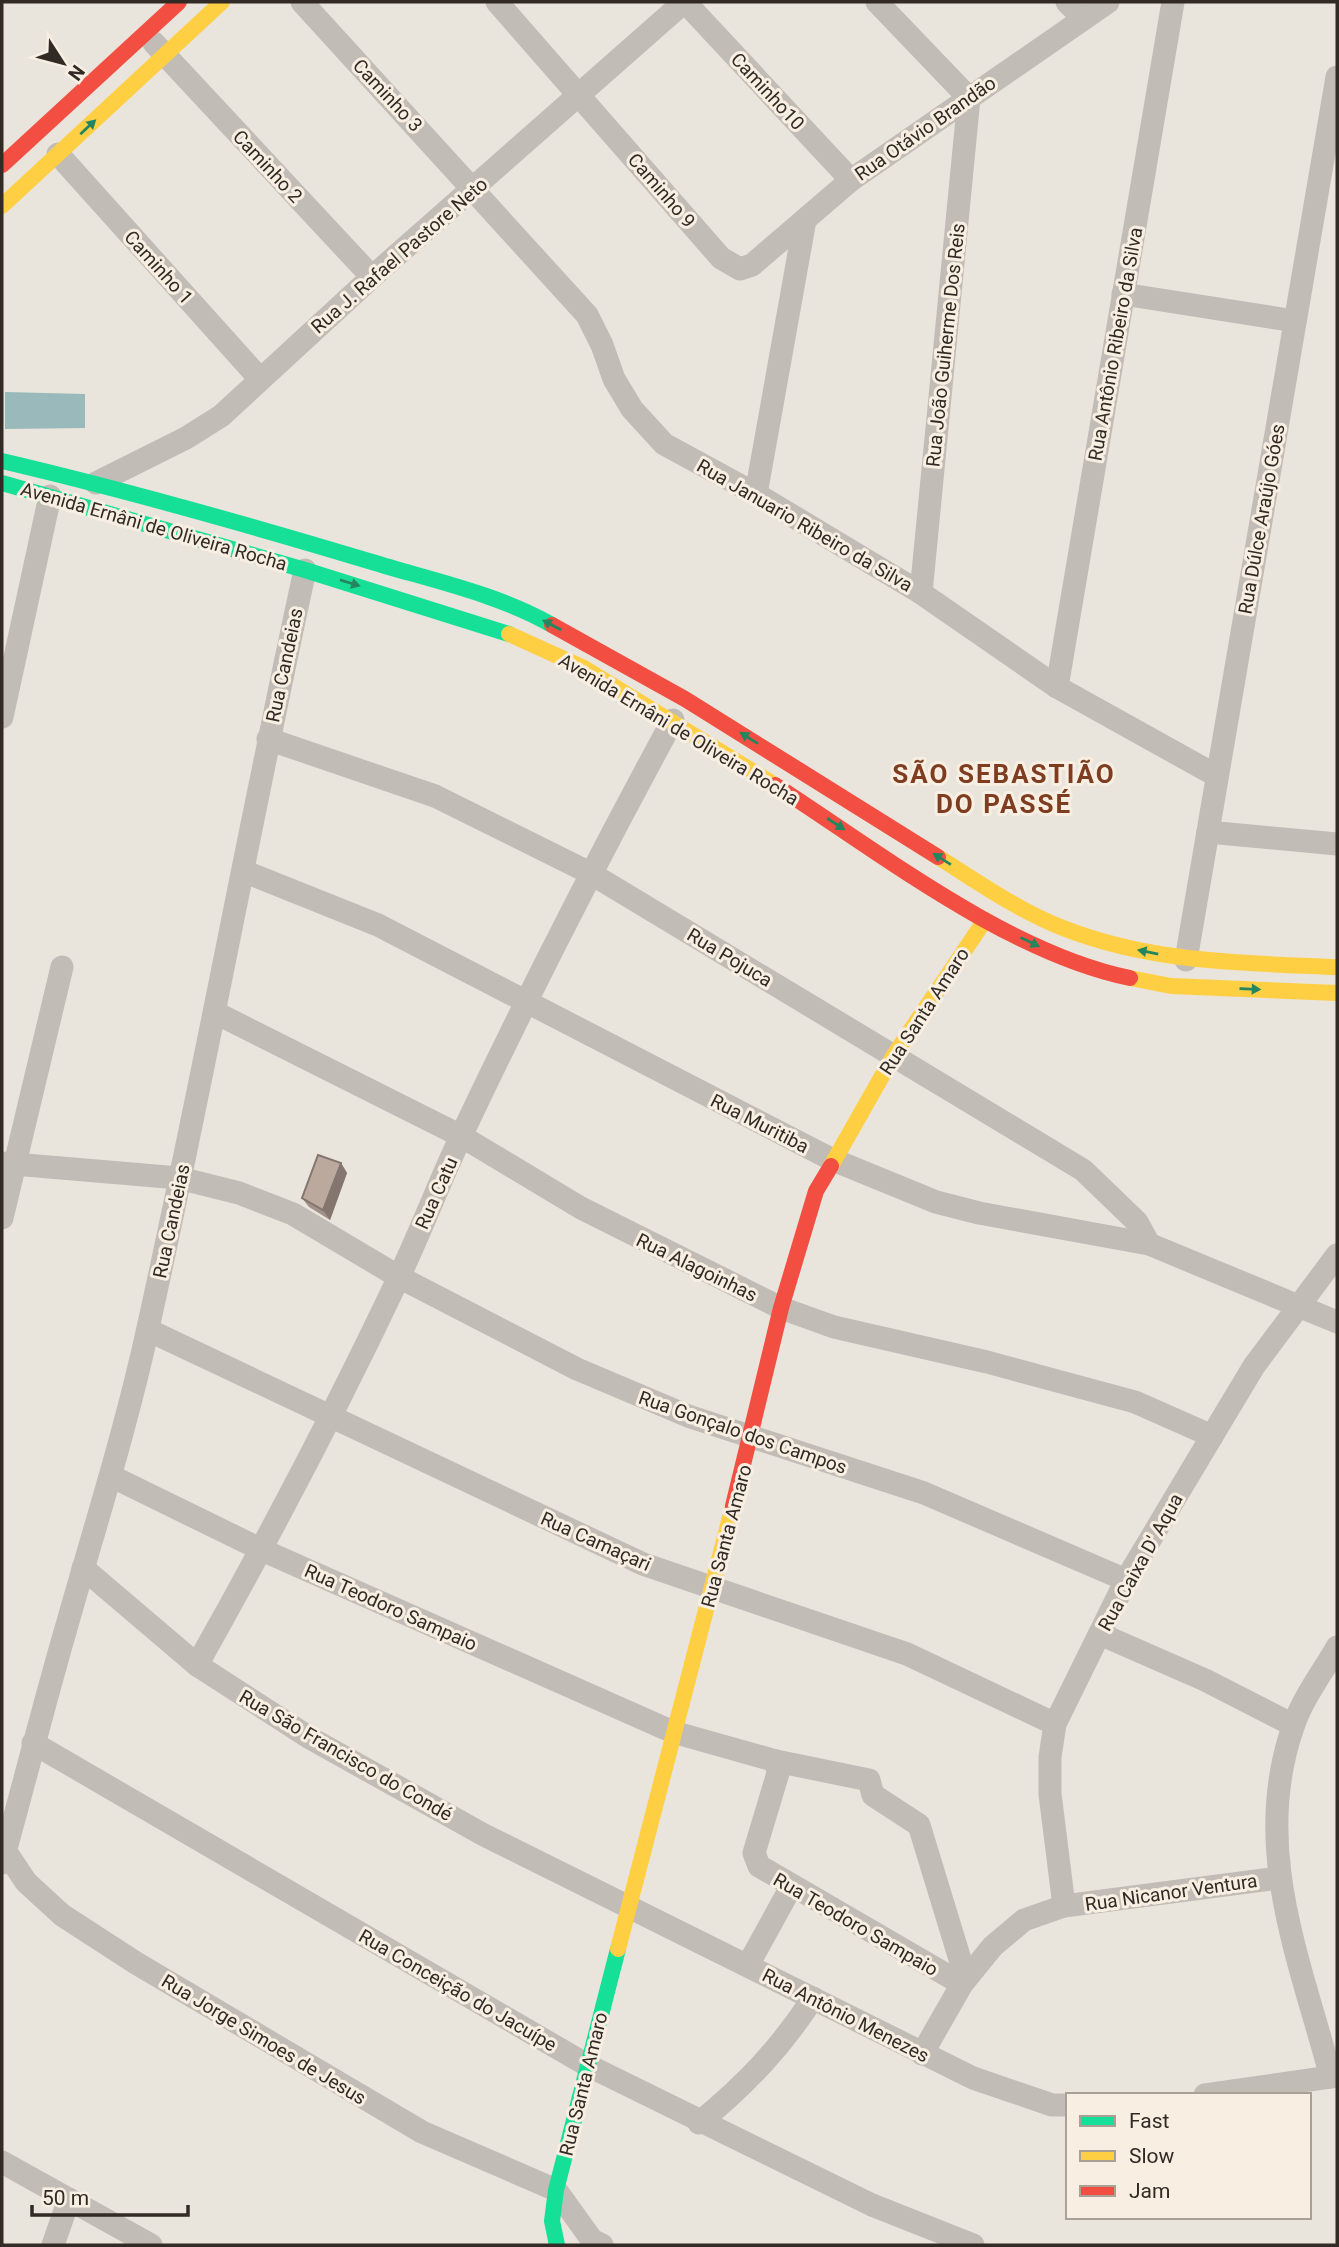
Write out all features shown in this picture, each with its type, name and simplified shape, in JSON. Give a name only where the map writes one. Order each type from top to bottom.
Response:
[{"type":"main road","points":[[2,165],[179,2]]},
{"type":"main road","points":[[2,206],[222,2]]},
{"type":"main road","name":"Avenida Ernâni de Oliveira Rocha","points":[[2,461],[96,483],[458,588],[540,618],[685,699],[1003,897],[1062,928],[1114,944],[1186,960],[1337,967]]},
{"type":"main road","name":"Avenida Ernâni de Oliveira Rocha","points":[[2,483],[305,570],[525,639],[584,668],[673,720],[985,920],[1061,957],[1122,976],[1171,986],[1337,992]]},
{"type":"main road","name":"Rua Santa Amaro","points":[[557,2245],[552,2221],[556,2190],[631,1907],[673,1732],[752,1438],[782,1308],[816,1191],[831,1159],[894,1055],[985,920]]},
{"type":"street","name":"Caminho 3","points":[[302,2],[475,189]]},
{"type":"street","name":"Caminho 9","points":[[497,2],[721,258],[740,269],[752,265]]},
{"type":"street","name":"Rua J. Rafael Pastore Neto","points":[[96,483],[186,438],[221,416],[372,277],[684,2]]},
{"type":"street","name":"Caminho10","points":[[684,2],[851,180]]},
{"type":"street","points":[[877,2],[969,98]]},
{"type":"street","points":[[1067,2],[1083,18]]},
{"type":"street","name":"Rua Otávio Brandão","points":[[752,265],[851,180],[1108,2]]},
{"type":"street","name":"Rua Antônio Ribeiro da Silva","points":[[1057,687],[1172,2]]},
{"type":"street","name":"Caminho 2","points":[[145,33],[372,277]]},
{"type":"street","name":"Rua Dúlce Araújo Góes","points":[[1186,960],[1337,77]]},
{"type":"street","name":"Rua João Guiherme Dos Reis","points":[[921,593],[969,98]]},
{"type":"street","name":"Caminho 1","points":[[58,154],[260,379]]},
{"type":"street","name":"Rua Januario Ribeiro da Silva","points":[[475,189],[587,316],[603,345],[614,379],[632,409],[664,443],[756,494],[921,593],[1057,687],[1217,776]]},
{"type":"street","points":[[756,494],[805,220]]},
{"type":"street","points":[[1123,294],[1295,321]]},
{"type":"street","points":[[2,717],[50,496]]},
{"type":"street","name":"Rua Candeias","points":[[3,1853],[111,1476],[148,1330],[216,1013],[268,739],[305,570]]},
{"type":"street","name":"Rua Catu","points":[[197,1665],[262,1550],[330,1416],[399,1277],[461,1136],[590,873],[673,720]]},
{"type":"street","name":"Rua Pojuca","points":[[268,739],[435,796],[590,873],[1083,1170],[1137,1222],[1149,1244]]},
{"type":"street","points":[[1208,832],[1337,844]]},
{"type":"street","name":"Rua Muritiba","points":[[243,871],[379,925],[831,1159],[936,1202],[1149,1244],[1337,1322]]},
{"type":"street","points":[[2,1218],[8,1163],[62,967]]},
{"type":"street","name":"Rua Alagoinhas","points":[[216,1013],[461,1136],[581,1208],[782,1308],[834,1326],[987,1362],[1135,1402],[1212,1436]]},
{"type":"street","name":"Rua Gonçalo dos Campos","points":[[8,1163],[179,1178],[239,1193],[293,1214],[399,1277],[577,1370],[688,1416],[924,1493],[1126,1580]]},
{"type":"street","name":"Rua Caixa D' Aqua","points":[[1064,1906],[1050,1794],[1050,1757],[1055,1724],[1126,1580],[1254,1366],[1302,1306],[1337,1255]]},
{"type":"street","name":"Rua Camaçari","points":[[148,1330],[643,1564],[907,1654],[1055,1724]]},
{"type":"street","name":"Rua Teodoro Sampaio","points":[[111,1476],[262,1550],[673,1732],[776,1762],[869,1780],[873,1795],[919,1825],[964,1982]]},
{"type":"street","name":"Rua São Francisco do Condé","points":[[83,1568],[197,1665],[310,1738],[461,1822],[631,1907]]},
{"type":"street","points":[[1100,1634],[1205,1680],[1293,1725]]},
{"type":"street","name":"Rua Nicanor Ventura","points":[[1334,2076],[1278,1878],[1274,1823],[1293,1725],[1337,1647]]},
{"type":"street","name":"Rua Conceição do Jacuípe","points":[[33,1744],[587,2066],[699,2123],[872,2205],[973,2245]]},
{"type":"street","name":"Rua Teodoro Sampaio","points":[[776,1762],[778,1773],[755,1860],[767,1873],[964,1982]]},
{"type":"street","name":"Rua Jorge Simoes de Jesus","points":[[3,1853],[26,1882],[62,1915],[136,1963],[422,2132],[556,2190]]},
{"type":"street","name":"Rua Nicanor Ventura","points":[[922,2054],[964,1982],[993,1946],[1024,1920],[1064,1906],[1278,1878]]},
{"type":"street","points":[[748,1965],[791,1887]]},
{"type":"street","name":"Rua Antônio Menezes","points":[[631,1907],[973,2078],[1052,2105],[1066,2105]]},
{"type":"street","points":[[699,2123],[764,2066],[787,2039],[813,1997]]},
{"type":"street","points":[[1219,2093],[1334,2076]]},
{"type":"street","points":[[2,2162],[150,2245]]},
{"type":"street","points":[[556,2190],[592,2240],[601,2245]]},
{"type":"street","points":[[53,2245],[69,2199]]},
{"type":"water","points":[[5,392],[85,394],[85,428],[5,429]]},
{"type":"building","points":[[318,1155],[341,1163],[323,1210],[302,1198]]},
{"type":"traffic: fast","points":[[2,461],[187,509],[441,582],[487,596],[552,625]]},
{"type":"traffic: fast","points":[[2,483],[305,570],[509,634]]},
{"type":"traffic: fast","points":[[557,2245],[552,2221],[556,2190],[618,1949]]},
{"type":"traffic: slow","points":[[2,206],[222,2]]},
{"type":"traffic: slow","points":[[509,634],[584,668],[775,785]]},
{"type":"traffic: slow","points":[[938,857],[1031,913],[1096,940],[1164,955],[1198,959],[1337,967]]},
{"type":"traffic: slow","points":[[831,1166],[894,1055],[985,920]]},
{"type":"traffic: slow","points":[[1130,978],[1171,986],[1337,993]]},
{"type":"traffic: slow","points":[[618,1949],[733,1506]]},
{"type":"traffic: jam","points":[[2,165],[179,2]]},
{"type":"traffic: jam","points":[[552,625],[685,699],[938,857]]},
{"type":"traffic: jam","points":[[775,785],[901,869],[991,924],[1084,965],[1130,978]]},
{"type":"traffic: jam","points":[[733,1506],[781,1308],[816,1191],[831,1166]]},
{"type":"district","name":"SÃO SEBASTIÃO DO PASSÉ","points":[[1004,789]]}]
